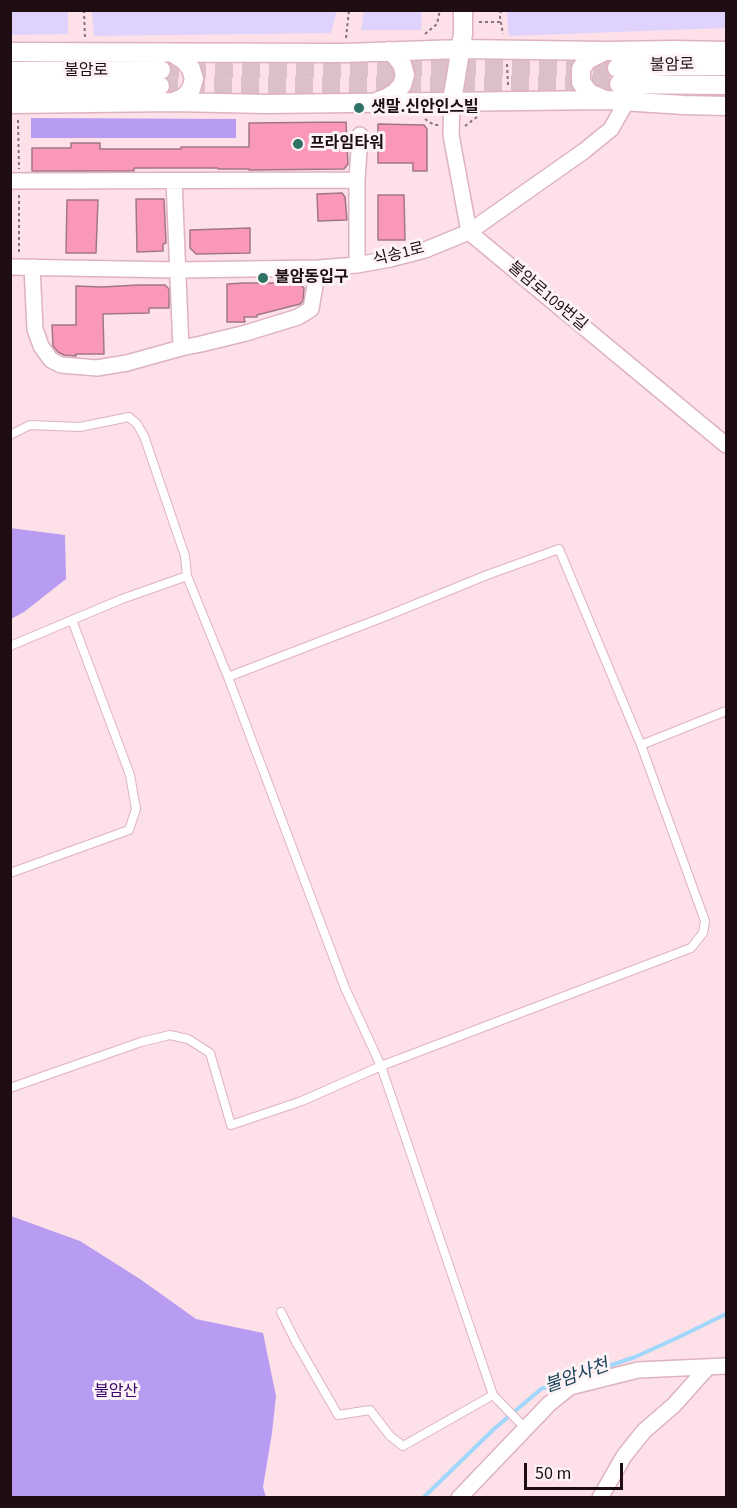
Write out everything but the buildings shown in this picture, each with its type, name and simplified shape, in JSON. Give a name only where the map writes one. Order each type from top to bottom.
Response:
[{"type":"street","points":[[463,10],[462,42],[452,102],[451,135],[469,232]]},
{"type":"street","points":[[462,42],[477,10]]},
{"type":"street","points":[[10,52],[344,53],[389,51],[462,42],[506,50],[726,51]]},
{"type":"street","points":[[376,102],[387,98],[402,85],[405,75],[402,64],[389,51]]},
{"type":"street","points":[[605,51],[587,60],[581,69],[581,82],[589,93],[606,100]]},
{"type":"street","points":[[173,53],[185,61],[194,79],[191,89],[184,97],[173,102]]},
{"type":"street","name":"불암로","points":[[726,66],[673,66],[618,76],[726,85]]},
{"type":"street","name":"불암로","points":[[10,71],[160,78],[10,88]]},
{"type":"street","points":[[10,104],[606,100],[726,106]]},
{"type":"street","name":"식송1로","points":[[10,267],[178,270],[318,268],[357,265],[425,250],[469,232],[584,152],[611,129],[627,101]]},
{"type":"street","points":[[357,265],[357,180],[360,135]]},
{"type":"street","points":[[10,180],[357,180]]},
{"type":"street","points":[[174,181],[181,348]]},
{"type":"street","name":"불암로109번길","points":[[469,232],[726,446]]},
{"type":"street","points":[[32,267],[34,329],[41,346],[51,360],[61,366],[97,368],[127,363],[246,333],[298,317],[311,309],[318,268]]},
{"type":"street","points":[[459,1497],[522,1425],[570,1387],[638,1370],[726,1366]]},
{"type":"street","points":[[600,1497],[624,1456],[644,1431],[674,1405],[708,1367]]},
{"type":"lane","points":[[10,435],[30,425],[80,427],[129,417],[137,424],[144,436],[185,556],[187,576],[228,677],[345,988],[381,1066],[493,1395],[522,1425]]},
{"type":"lane","points":[[10,1088],[141,1042],[170,1035],[188,1039],[210,1053],[231,1125],[302,1101],[381,1066],[691,948],[704,933],[705,921],[641,745],[559,549],[228,677]]},
{"type":"lane","points":[[10,646],[122,599],[187,576]]},
{"type":"lane","points":[[10,873],[129,830],[136,809],[130,775],[72,620]]},
{"type":"lane","points":[[641,745],[726,711]]},
{"type":"lane","points":[[282,1312],[296,1342],[338,1415],[370,1410],[390,1436],[403,1446],[493,1395]]},
{"type":"path","points":[[84,10],[86,53]]},
{"type":"path","points":[[344,53],[349,10]]},
{"type":"path","points":[[420,39],[437,24],[440,10]]},
{"type":"path","points":[[501,10],[509,101]]},
{"type":"path","points":[[420,115],[434,125]]},
{"type":"shaded area","points":[[364,10],[422,11],[421,30],[361,30]]},
{"type":"shaded area","points":[[508,10],[726,11],[726,28],[509,36]]},
{"type":"shaded area","points":[[68,11],[68,34],[11,35],[11,12]]},
{"type":"shaded area","points":[[337,11],[331,33],[94,36],[92,12]]},
{"type":"green space","points":[[31,118],[236,119],[236,138],[31,138]]},
{"type":"green space","points":[[10,528],[65,535],[66,579],[24,612],[11,619]]},
{"type":"green space","name":"불암산","points":[[11,1216],[80,1241],[140,1279],[196,1319],[263,1333],[276,1396],[263,1487],[266,1497],[11,1497]]},
{"type":"waterway","name":"불암사천","points":[[423,1498],[494,1429],[541,1389],[635,1357],[726,1314]]},
{"type":"tunnel","points":[[161,70],[617,68]]},
{"type":"tunnel","points":[[160,86],[619,84]]},
{"type":"place","name":"샛말.신안인스빌","points":[[359,108]]},
{"type":"place","name":"프라임타워","points":[[298,144]]},
{"type":"place","name":"불암동입구","points":[[263,278]]}]
